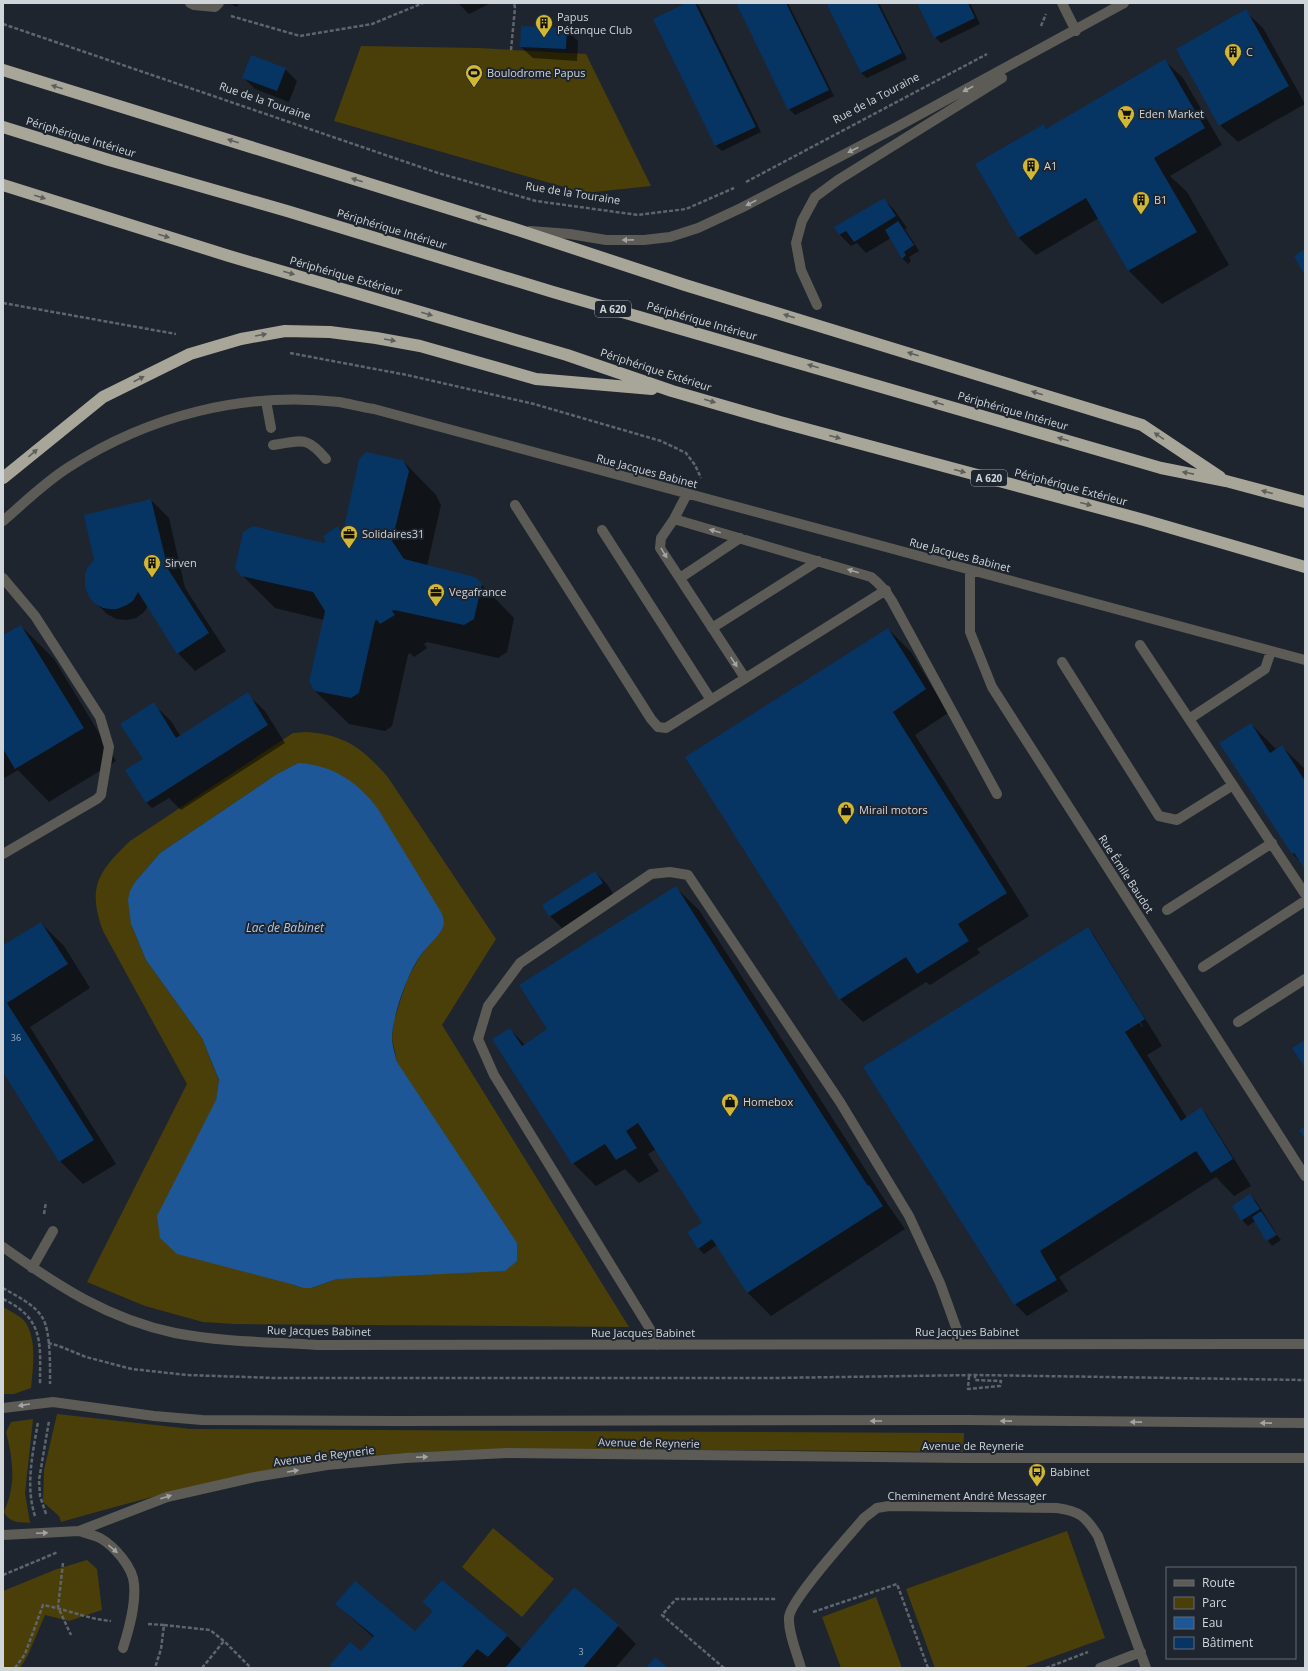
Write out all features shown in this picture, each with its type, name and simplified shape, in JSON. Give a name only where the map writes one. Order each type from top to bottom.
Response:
[{"type":"highway","points":[[3,70],[518,230],[685,285],[1142,425],[1226,481]]},
{"type":"highway","name":"Périphérique Intérieur","points":[[3,127],[553,292],[1161,468],[1226,481],[1305,502]]},
{"type":"highway","name":"Périphérique Extérieur","points":[[3,186],[229,256],[567,355],[672,391],[780,422],[1144,520],[1305,567]]},
{"type":"highway","points":[[3,478],[103,397],[190,354],[241,339],[285,331],[330,332],[412,344],[536,379],[672,391]]},
{"type":"street","points":[[192,4],[215,7],[219,3]]},
{"type":"street","points":[[1062,3],[1076,30]]},
{"type":"street","points":[[518,230],[570,234],[606,240],[644,240],[670,237],[698,228],[893,129],[1124,3]]},
{"type":"street","points":[[817,305],[801,270],[796,243],[802,221],[815,197],[838,180],[1076,30]]},
{"type":"street","name":"Rue Jacques Babinet","points":[[3,521],[68,468],[118,439],[143,428],[181,415],[222,406],[266,401],[304,400],[332,402],[374,410],[1305,660]]},
{"type":"street","points":[[266,401],[271,428]]},
{"type":"street","points":[[273,445],[305,441],[317,448],[326,459]]},
{"type":"street","points":[[687,494],[674,519],[661,538],[660,548],[745,678]]},
{"type":"street","points":[[515,505],[658,727],[666,728],[886,590]]},
{"type":"street","points":[[674,519],[870,577],[886,590],[997,794]]},
{"type":"street","points":[[602,530],[711,700]]},
{"type":"street","points":[[680,578],[740,538]]},
{"type":"street","points":[[712,628],[818,561]]},
{"type":"street","name":"Rue Émile Baudot","points":[[970,571],[970,632],[992,687],[1305,1176]]},
{"type":"street","points":[[3,578],[35,616],[100,718],[109,747],[101,795],[97,799],[3,854]]},
{"type":"street","points":[[1140,645],[1305,894]]},
{"type":"street","points":[[1189,719],[1265,669],[1270,651]]},
{"type":"street","points":[[1062,662],[1159,816],[1177,820],[1233,785]]},
{"type":"street","points":[[1167,910],[1272,843]]},
{"type":"street","points":[[657,1345],[650,1329],[590,1229],[494,1075],[478,1039],[488,1006],[520,963],[651,874],[670,872],[688,875],[844,1109],[909,1216],[940,1283],[957,1330],[957,1344]]},
{"type":"street","points":[[1203,967],[1305,901]]},
{"type":"street","points":[[1238,1022],[1305,980]]},
{"type":"street","points":[[32,1268],[53,1231]]},
{"type":"street","name":"Rue Jacques Babinet","points":[[3,1247],[32,1268],[72,1293],[99,1307],[133,1321],[175,1333],[230,1340],[317,1345],[1305,1344]]},
{"type":"street","name":"Avenue de Reynerie","points":[[3,1408],[52,1402],[154,1416],[202,1420],[427,1422],[975,1420],[1305,1423]]},
{"type":"street","name":"Avenue de Reynerie","points":[[3,1535],[79,1531],[167,1497],[255,1477],[327,1466],[405,1458],[507,1453],[965,1458],[1305,1458]]},
{"type":"street","name":"Cheminement André Messager","points":[[801,1668],[791,1632],[789,1617],[796,1600],[864,1518],[877,1508],[888,1506],[963,1506],[1064,1509],[1079,1513],[1090,1522],[1098,1536],[1146,1668]]},
{"type":"street","points":[[79,1531],[100,1539],[117,1552],[126,1564],[134,1584],[131,1623],[123,1648]]},
{"type":"street","points":[[1100,1668],[1141,1652]]},
{"type":"path","points":[[192,4],[300,36],[372,24],[423,3]]},
{"type":"path","points":[[511,50],[515,8],[514,3]]},
{"type":"path","points":[[1035,29],[1041,26],[1046,12],[1062,3]]},
{"type":"path","name":"Rue de la Touraine","points":[[3,24],[438,173],[536,201],[638,215],[686,209],[735,188]]},
{"type":"path","name":"Rue de la Touraine","points":[[742,184],[988,54]]},
{"type":"path","points":[[3,303],[176,334]]},
{"type":"path","points":[[287,352],[407,375],[534,404],[661,441],[686,453],[696,465],[701,478],[702,498]]},
{"type":"path","points":[[3,1288],[32,1306],[43,1318],[48,1343],[52,1402],[39,1480],[40,1496],[54,1532],[59,1552],[3,1575]]},
{"type":"path","points":[[48,1343],[86,1357],[132,1369],[187,1375],[251,1378],[774,1378],[975,1375],[1305,1380]]},
{"type":"path","points":[[969,1376],[968,1389],[1000,1386],[1000,1381],[975,1380],[975,1375]]},
{"type":"path","points":[[62,1563],[58,1607],[71,1635]]},
{"type":"path","points":[[809,1613],[897,1584],[928,1668]]},
{"type":"path","points":[[724,1668],[662,1615],[676,1599],[796,1600]]},
{"type":"path","points":[[15,1668],[25,1654],[43,1605],[58,1607],[97,1620],[210,1630],[224,1641],[251,1668]]},
{"type":"path","points":[[155,1668],[164,1626]]},
{"type":"path","points":[[202,1668],[224,1641]]},
{"type":"green space","name":"Boulodrome Papus","points":[[361,46],[479,48],[586,54],[651,186],[585,193],[334,121]]},
{"type":"green space","points":[[307,732],[332,736],[352,745],[378,766],[387,776],[496,939],[442,1025],[629,1327],[235,1324],[203,1322],[145,1306],[87,1282],[187,1084],[103,931],[98,916],[96,903],[98,881],[110,862],[130,841],[293,733]],"holes":[[[298,763],[443,928],[420,956],[407,980],[394,1020],[392,1038],[397,1062],[337,1279],[311,1288],[303,1288],[291,1284],[216,1100],[219,1081],[202,1038],[146,960],[131,924],[135,882],[160,853],[277,774]]]},
{"type":"green space","points":[[3,1307],[24,1320],[32,1338],[33,1363],[31,1388],[14,1394],[3,1394]]},
{"type":"green space","points":[[57,1414],[191,1429],[964,1433],[963,1452],[554,1449],[457,1451],[392,1454],[350,1458],[266,1471],[183,1489],[61,1522],[59,1516],[43,1502],[44,1470]]},
{"type":"green space","points":[[33,1419],[25,1493],[30,1523],[18,1522],[6,1516],[4,1512],[10,1496],[12,1479],[11,1455],[6,1432],[11,1422]]},
{"type":"green space","points":[[493,1528],[554,1579],[522,1617],[462,1567]]},
{"type":"green space","points":[[1067,1531],[1105,1638],[1022,1668],[935,1668],[906,1589]]},
{"type":"green space","points":[[87,1560],[97,1569],[102,1610],[69,1621],[45,1615],[28,1655],[20,1668],[3,1668],[3,1591],[57,1569]]},
{"type":"green space","points":[[876,1597],[902,1668],[841,1668],[822,1617]]},
{"type":"water","name":"Lac de Babinet","points":[[298,763],[311,764],[333,771],[353,783],[370,799],[378,809],[442,914],[444,923],[442,930],[420,956],[410,973],[395,1017],[392,1037],[393,1046],[397,1062],[517,1243],[517,1261],[505,1271],[337,1279],[311,1288],[303,1288],[177,1254],[160,1238],[157,1216],[216,1100],[219,1080],[202,1038],[146,960],[131,924],[128,900],[130,891],[135,882],[160,853],[277,774]]},
{"type":"building","points":[[686,3],[695,3],[756,127],[715,146],[653,19]]},
{"type":"building","points":[[736,3],[786,3],[829,90],[788,110]]},
{"type":"building","points":[[826,3],[877,3],[902,53],[861,73]]},
{"type":"building","points":[[917,3],[968,3],[975,18],[934,38]]},
{"type":"building","name":"C","points":[[1246,9],[1289,86],[1219,126],[1176,49]]},
{"type":"building","name":"Papus Pétanque Club","points":[[521,26],[567,28],[566,49],[520,47]]},
{"type":"building","points":[[251,55],[286,68],[277,91],[242,78]]},
{"type":"building","points":[[1165,59],[1205,128],[1154,158],[1197,232],[1128,271],[1086,198],[1018,238],[975,164],[1044,124],[1046,129]]},
{"type":"building","points":[[884,198],[896,216],[854,242],[846,231],[839,235],[834,227]]},
{"type":"building","points":[[898,221],[914,245],[904,252],[906,255],[902,259],[885,230]]},
{"type":"building","points":[[1305,249],[1305,276],[1294,256]]},
{"type":"building","points":[[366,452],[403,460],[409,471],[392,541],[404,559],[475,577],[482,584],[474,619],[464,625],[394,610],[392,611],[395,615],[380,624],[377,620],[375,621],[359,693],[351,698],[315,691],[309,682],[325,611],[313,592],[241,576],[235,568],[243,532],[253,526],[323,543],[326,541],[323,536],[338,526],[341,531],[344,528],[359,459]]},
{"type":"building","name":"Sirven","points":[[151,499],[168,569],[209,633],[177,654],[138,592],[133,601],[127,605],[117,609],[110,609],[103,608],[94,603],[89,597],[85,587],[85,574],[88,567],[94,560],[84,515]]},
{"type":"building","points":[[21,625],[84,728],[15,769],[3,749],[3,635]]},
{"type":"building","name":"Mirail motors","points":[[888,628],[926,689],[893,712],[1007,893],[958,924],[969,941],[917,974],[906,957],[839,1000],[685,757]]},
{"type":"building","points":[[248,692],[268,725],[146,803],[125,770],[143,759],[120,724],[154,702],[176,738]]},
{"type":"building","points":[[1251,723],[1270,753],[1282,745],[1305,781],[1305,870],[1294,853],[1292,854],[1219,743]]},
{"type":"building","points":[[595,871],[603,883],[549,917],[542,905]]},
{"type":"building","points":[[676,886],[868,1186],[869,1185],[883,1206],[747,1293],[712,1239],[698,1249],[687,1232],[702,1223],[638,1123],[626,1131],[637,1148],[616,1160],[605,1144],[572,1164],[492,1039],[510,1028],[522,1046],[547,1029],[519,985]]},
{"type":"building","points":[[41,922],[68,964],[7,1003],[94,1140],[59,1162],[3,1072],[3,945]]},
{"type":"building","points":[[1088,927],[1145,1019],[1125,1032],[1181,1121],[1201,1107],[1233,1159],[1211,1173],[1196,1151],[1040,1251],[1057,1280],[1014,1305],[863,1067]]},
{"type":"building","points":[[1305,1040],[1305,1068],[1292,1048]]},
{"type":"building","points":[[1305,1126],[1305,1140],[1299,1130]]},
{"type":"building","points":[[1250,1194],[1260,1209],[1241,1221],[1232,1206]]},
{"type":"building","points":[[1261,1211],[1276,1234],[1266,1241],[1252,1217]]},
{"type":"building","points":[[442,1580],[508,1635],[488,1657],[477,1649],[461,1668],[333,1668],[330,1665],[350,1642],[361,1651],[374,1636],[335,1604],[355,1581],[415,1631],[433,1611],[422,1602]]},
{"type":"building","points":[[574,1587],[619,1625],[583,1668],[505,1668]]},
{"type":"building","points":[[655,1657],[668,1668],[646,1668]]},
{"type":"place","name":"Papus Pétanque Club","points":[[544,38]]},
{"type":"place","name":"C","points":[[1233,67]]},
{"type":"place","name":"Boulodrome Papus","points":[[474,88]]},
{"type":"place","name":"Eden Market","points":[[1126,129]]},
{"type":"place","name":"A1","points":[[1031,181]]},
{"type":"place","name":"B1","points":[[1141,215]]},
{"type":"place","name":"Solidaires31","points":[[349,549]]},
{"type":"place","name":"Sirven","points":[[152,578]]},
{"type":"place","name":"Vegafrance","points":[[436,607]]},
{"type":"place","name":"Mirail motors","points":[[846,825]]},
{"type":"place","name":"Homebox","points":[[730,1117]]},
{"type":"place","name":"Babinet","points":[[1037,1487]]}]
